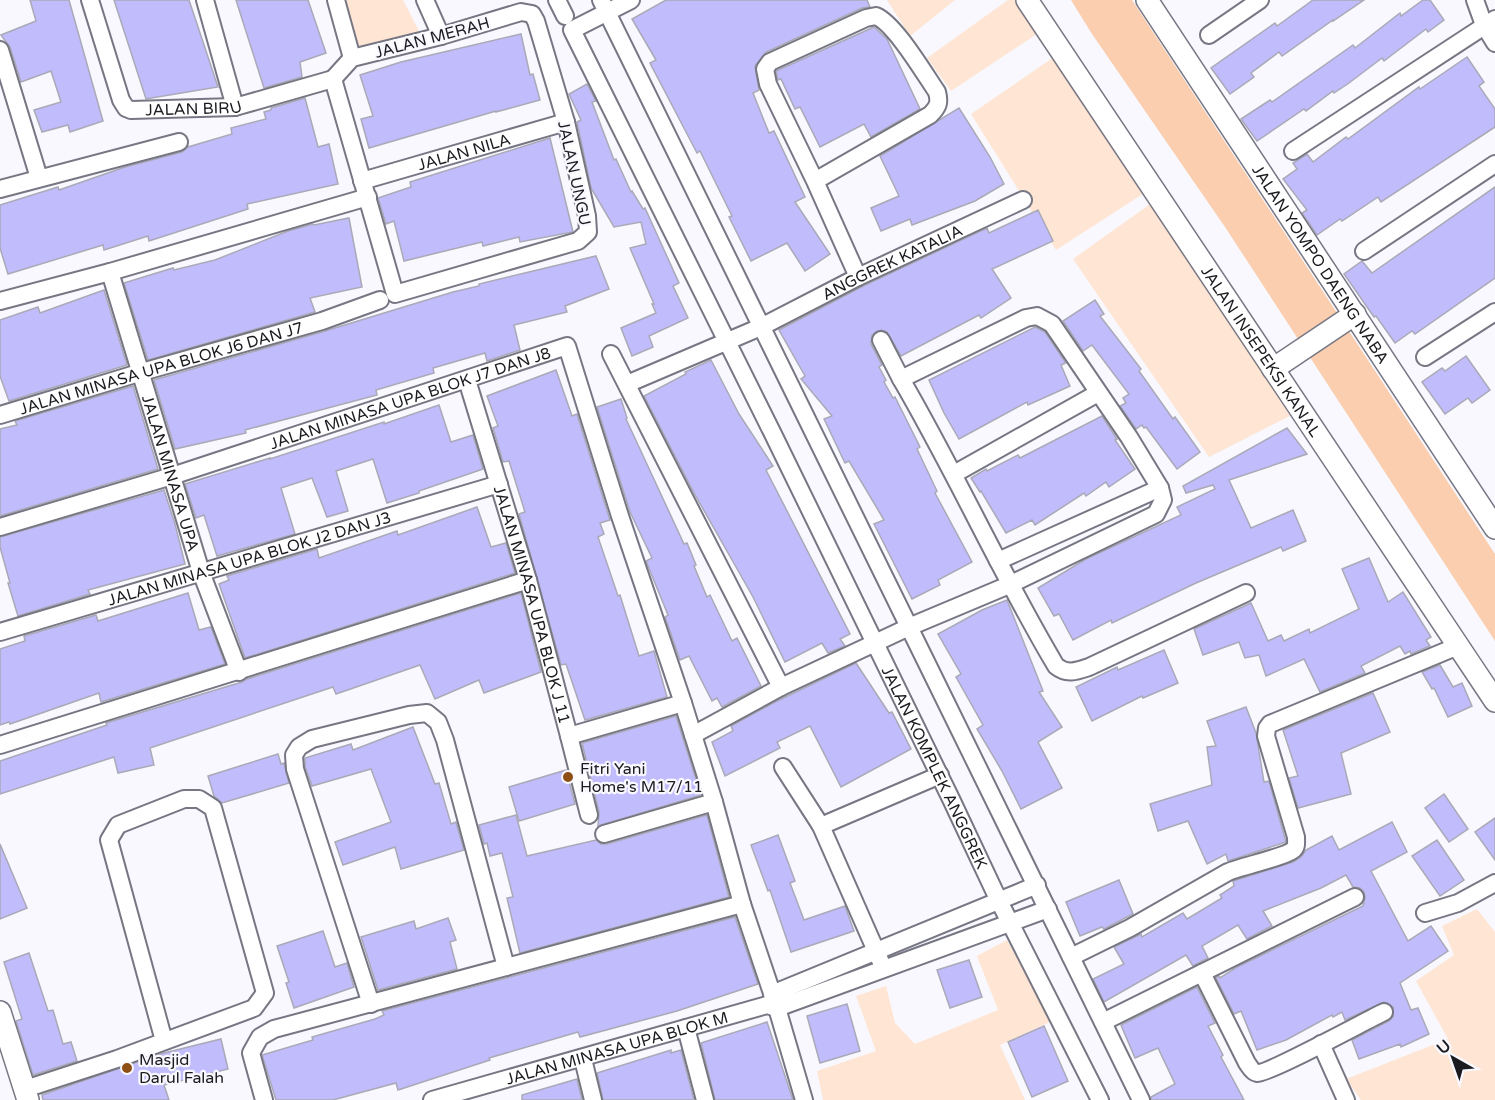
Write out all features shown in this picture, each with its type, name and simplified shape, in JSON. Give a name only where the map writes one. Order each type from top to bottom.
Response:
[{"type":"street","name":"JALAN BIRU","points":[[90,0],[121,100],[126,108],[139,111],[235,107],[333,79]]},
{"type":"street","points":[[205,0],[235,107]]},
{"type":"street","points":[[336,0],[352,58]]},
{"type":"street","points":[[425,0],[441,36]]},
{"type":"street","name":"JALAN KOMPLEK ANGGREK","points":[[557,0],[772,432],[940,775],[999,902],[1100,1100]]},
{"type":"street","points":[[569,23],[604,6],[631,0]]},
{"type":"street","name":"JALAN INSEPEKSI KANAL","points":[[1027,0],[1495,701]]},
{"type":"street","name":"JALAN YOMPO DAENG NABA","points":[[1147,0],[1495,528]]},
{"type":"street","points":[[1209,35],[1260,0]]},
{"type":"street","points":[[1475,0],[1490,22],[1495,43]]},
{"type":"street","points":[[604,6],[764,326],[861,531],[1141,1100]]},
{"type":"street","name":"JALAN MERAH","points":[[333,79],[352,58],[441,36],[521,12],[532,14],[536,21]]},
{"type":"street","points":[[815,181],[930,115],[937,108],[939,100],[937,92],[886,22],[876,16],[866,18],[770,62],[765,69],[768,84],[858,277]]},
{"type":"street","name":"JALAN UNGU","points":[[322,321],[388,297],[570,244],[585,237],[589,226],[566,122],[536,21]]},
{"type":"street","points":[[1293,151],[1490,22]]},
{"type":"street","points":[[0,50],[39,178]]},
{"type":"street","points":[[333,79],[368,197],[388,297]]},
{"type":"street","name":"JALAN NILA","points":[[363,181],[566,122]]},
{"type":"street","points":[[0,189],[179,142]]},
{"type":"street","points":[[1364,250],[1495,164]]},
{"type":"street","points":[[0,301],[110,272],[368,197]]},
{"type":"street","name":"ANGGREK KATALIA","points":[[627,384],[764,326],[858,277],[1023,200]]},
{"type":"street","name":"JALAN MINASA UPA","points":[[110,272],[201,572],[239,672]]},
{"type":"street","points":[[1425,357],[1495,312]]},
{"type":"street","points":[[1274,369],[1355,314]]},
{"type":"street","points":[[693,735],[782,687],[1147,520],[1160,508],[1163,500],[1160,488],[1129,437],[1052,324],[1037,316],[1016,322],[902,379]]},
{"type":"street","name":"JALAN MINASA UPA BLOK J6 DAN J7","points":[[0,415],[322,321]]},
{"type":"street","points":[[881,340],[954,474],[1009,585],[1056,666],[1062,671],[1073,672],[1089,667],[1246,593]]},
{"type":"street","name":"JALAN MINASA UPA BLOK J7 DAN J8","points":[[0,527],[172,476],[567,346],[620,516],[683,703]]},
{"type":"street","points":[[611,354],[782,687]]},
{"type":"street","name":"JALAN MINASA UPA BLOK J 11","points":[[467,380],[528,580],[569,736],[683,703]]},
{"type":"street","points":[[954,474],[1098,393]]},
{"type":"street","name":"JALAN MINASA UPA BLOK J2 DAN J3","points":[[0,632],[499,484]]},
{"type":"street","points":[[998,561],[1160,488]]},
{"type":"street","points":[[0,745],[528,580]]},
{"type":"street","points":[[1071,957],[1130,928],[1228,872],[1244,865],[1285,855],[1294,850],[1297,846],[1296,837],[1266,736],[1270,724],[1458,646]]},
{"type":"street","points":[[683,703],[772,1003],[804,1100]]},
{"type":"street","points":[[371,1004],[296,769],[294,755],[299,747],[312,739],[409,715],[427,713],[438,722],[459,789],[506,967]]},
{"type":"street","points":[[569,736],[589,815]]},
{"type":"street","points":[[783,767],[821,826],[884,969]]},
{"type":"street","points":[[821,826],[940,775]]},
{"type":"street","points":[[0,1012],[26,1094],[254,1008],[265,993],[213,808],[199,799],[184,799],[118,825],[109,840],[164,1041]]},
{"type":"street","points":[[604,834],[714,802]]},
{"type":"street","points":[[1425,913],[1458,903],[1495,883]]},
{"type":"street","points":[[772,1003],[877,951],[1037,885]]},
{"type":"street","points":[[1103,1022],[1355,897]]},
{"type":"street","points":[[264,1100],[251,1053],[260,1038],[274,1029],[742,904]]},
{"type":"street","points":[[772,1003],[884,969],[1048,909]]},
{"type":"street","points":[[1202,973],[1247,1063],[1253,1071],[1258,1073],[1269,1070],[1384,1012]]},
{"type":"street","name":"JALAN MINASA UPA BLOK M","points":[[432,1100],[484,1094],[583,1059],[772,1003]]},
{"type":"street","points":[[686,1028],[705,1100]]},
{"type":"street","points":[[1321,1044],[1346,1100]]},
{"type":"street","points":[[583,1059],[593,1100]]},
{"type":"shaded area","points":[[328,0],[403,0],[419,31],[342,55]]},
{"type":"shaded area","points":[[887,0],[955,0],[910,36]]},
{"type":"shaded area","points":[[1008,0],[1016,0],[1040,32],[951,91],[927,58]]},
{"type":"shaded area","points":[[1071,0],[1132,0],[1495,554],[1495,641],[1225,227]]},
{"type":"shaded area","points":[[1054,57],[1146,192],[1056,250],[971,114]]},
{"type":"shaded area","points":[[1153,202],[1290,416],[1209,457],[1073,259]]},
{"type":"shaded area","points":[[1477,909],[1495,932],[1495,1100],[1361,1100],[1346,1079],[1448,1039],[1416,981],[1454,955],[1442,926]]},
{"type":"shaded area","points":[[1007,940],[1052,1021],[1000,1045],[1025,1100],[823,1100],[817,1071],[876,1051],[856,996],[886,986],[895,1023],[915,1044],[998,1010],[977,956]]},
{"type":"building","points":[[30,0],[69,0],[103,121],[70,132],[68,125],[42,132],[34,110],[61,102],[51,71],[21,82],[10,47],[1,35],[36,21]]},
{"type":"building","points":[[114,0],[189,0],[218,87],[146,99]]},
{"type":"building","points":[[236,0],[308,0],[326,53],[300,62],[302,77],[264,88]]},
{"type":"building","points":[[666,0],[867,0],[870,7],[862,8],[766,52],[755,66],[759,90],[753,93],[769,133],[774,131],[805,197],[795,202],[830,254],[805,271],[787,243],[751,261],[700,151],[697,153],[650,63],[656,60],[632,19]]},
{"type":"building","points":[[1313,0],[1364,0],[1282,56],[1279,52],[1251,73],[1254,77],[1230,94],[1211,68],[1275,23],[1277,26]]},
{"type":"building","points":[[1423,0],[1430,0],[1444,20],[1428,32],[1426,29],[1384,61],[1382,58],[1334,93],[1333,91],[1306,111],[1304,109],[1257,141],[1241,119],[1270,100],[1272,102],[1353,45],[1355,48],[1400,13],[1401,16]]},
{"type":"building","points":[[874,27],[887,39],[920,109],[871,137],[864,124],[820,147],[800,107],[795,109],[781,79],[778,80],[776,71]]},
{"type":"building","points":[[521,34],[530,75],[533,74],[540,100],[369,148],[361,119],[373,116],[360,75],[401,62]]},
{"type":"building","points":[[1467,57],[1484,82],[1479,86],[1495,109],[1495,127],[1381,202],[1378,197],[1317,235],[1302,213],[1307,210],[1283,179],[1297,169],[1293,163],[1307,154],[1313,162],[1419,87],[1420,89]]},
{"type":"building","points":[[587,84],[596,101],[592,102],[614,160],[616,159],[631,192],[643,209],[645,208],[679,283],[673,286],[688,318],[649,336],[653,347],[632,356],[621,328],[656,313],[630,248],[646,244],[641,222],[614,227],[591,188],[577,122],[581,120],[569,94]]},
{"type":"building","points":[[305,98],[318,147],[329,144],[338,184],[247,204],[248,209],[149,241],[148,236],[104,250],[103,245],[8,274],[0,248],[0,205],[58,187],[59,190],[125,167],[182,152],[188,147],[232,134],[231,128],[266,119],[264,112],[271,108]]},
{"type":"building","points":[[959,108],[1004,184],[975,201],[912,225],[910,219],[881,231],[871,208],[899,196],[880,156]]},
{"type":"building","points":[[550,138],[573,232],[520,242],[519,237],[483,246],[482,242],[404,261],[394,221],[386,224],[378,198],[411,187],[410,182]]},
{"type":"building","points":[[1495,187],[1495,278],[1415,334],[1412,331],[1395,343],[1344,274],[1362,261],[1372,273]]},
{"type":"building","points":[[1038,210],[1053,241],[992,269],[1011,298],[981,318],[979,315],[901,356],[887,332],[881,330],[872,335],[871,344],[882,365],[879,367],[886,380],[884,382],[893,398],[895,397],[920,447],[917,449],[937,491],[935,493],[972,562],[938,580],[940,585],[912,599],[874,524],[884,520],[849,461],[845,463],[824,419],[832,416],[801,379],[805,376],[779,330],[863,286],[987,228],[989,233]]},
{"type":"building","points":[[349,218],[362,287],[310,298],[315,312],[148,360],[124,283],[173,268],[174,270],[215,260],[288,231]]},
{"type":"building","points":[[596,256],[609,289],[565,306],[567,312],[514,325],[520,350],[487,361],[485,353],[433,368],[434,373],[376,390],[377,395],[245,430],[246,433],[175,449],[154,380],[479,286],[479,284]]},
{"type":"building","points":[[104,290],[127,365],[9,401],[0,376],[0,320],[38,307],[40,313]]},
{"type":"building","points":[[1095,300],[1104,314],[1100,316],[1141,369],[1139,371],[1173,419],[1175,417],[1200,452],[1177,469],[1146,427],[1142,425],[1136,429],[1120,406],[1126,403],[1123,398],[1129,394],[1092,345],[1083,351],[1063,321]]},
{"type":"building","points":[[1035,327],[1045,332],[1066,363],[1061,365],[1070,386],[1028,405],[1027,402],[959,439],[929,380]]},
{"type":"building","points":[[1466,356],[1490,390],[1472,403],[1468,398],[1445,414],[1422,382],[1442,368],[1445,371]]},
{"type":"building","points":[[711,360],[739,414],[773,466],[766,470],[850,634],[840,639],[845,646],[828,653],[822,643],[785,662],[753,597],[694,493],[644,396]]},
{"type":"building","points":[[556,370],[572,416],[577,414],[610,520],[600,523],[604,534],[598,537],[618,596],[620,595],[639,656],[654,651],[667,697],[585,720],[566,664],[561,665],[519,514],[525,512],[509,461],[503,462],[493,428],[498,426],[487,396]]},
{"type":"building","points":[[133,386],[158,469],[0,516],[0,429],[17,425],[15,421]]},
{"type":"building","points":[[621,399],[626,419],[684,544],[687,543],[707,597],[710,595],[732,641],[737,638],[761,686],[722,707],[717,698],[712,701],[689,656],[680,660],[665,617],[668,615],[646,561],[652,558],[630,512],[597,407]]},
{"type":"building","points":[[439,405],[451,442],[473,435],[483,469],[387,503],[373,459],[336,471],[348,511],[327,517],[312,478],[281,488],[295,534],[217,556],[204,515],[196,518],[185,484],[384,422],[384,424]]},
{"type":"building","points":[[1102,416],[1135,469],[1109,487],[1106,482],[1086,496],[1084,493],[1035,525],[1032,520],[1006,533],[971,478],[1018,455],[1020,458]]},
{"type":"building","points":[[1287,428],[1307,454],[1229,480],[1251,528],[1293,510],[1306,541],[1283,551],[1281,547],[1196,583],[1112,623],[1111,620],[1073,640],[1059,614],[1054,616],[1038,588],[1086,559],[1181,515],[1177,507],[1215,489],[1213,485],[1186,493],[1183,486]]},
{"type":"building","points":[[164,490],[185,564],[88,590],[90,594],[18,616],[8,583],[10,583],[0,547],[0,537]]},
{"type":"building","points":[[477,507],[491,547],[506,543],[515,573],[245,658],[219,584],[229,580],[227,576],[317,549],[319,558],[397,531],[398,535]]},
{"type":"building","points":[[1369,558],[1388,602],[1403,592],[1431,637],[1426,640],[1430,646],[1411,654],[1410,651],[1405,654],[1400,646],[1361,666],[1365,673],[1320,692],[1304,659],[1266,676],[1259,655],[1245,658],[1239,642],[1203,655],[1194,629],[1251,603],[1268,641],[1281,635],[1284,641],[1309,629],[1310,633],[1359,609],[1342,569]]},
{"type":"building","points":[[188,593],[199,630],[211,627],[225,664],[101,702],[99,693],[10,724],[9,722],[0,725],[0,649],[25,641],[24,636],[96,615],[98,621]]},
{"type":"building","points":[[521,593],[541,672],[484,693],[479,680],[435,699],[420,665],[336,694],[333,687],[150,748],[154,765],[118,773],[114,757],[0,794],[0,761],[107,725],[106,723]]},
{"type":"building","points":[[1007,600],[1043,691],[1039,692],[1062,727],[1038,742],[1062,788],[1021,809],[977,729],[983,725],[956,677],[961,674],[938,634],[982,610]]},
{"type":"building","points":[[1164,650],[1178,683],[1143,698],[1142,696],[1092,721],[1076,687],[1117,667],[1118,670]]},
{"type":"building","points":[[856,663],[889,713],[892,712],[911,749],[841,787],[810,726],[777,742],[780,748],[725,776],[712,742],[733,731],[731,726]]},
{"type":"building","points":[[1440,665],[1453,687],[1462,683],[1472,706],[1448,717],[1434,688],[1432,689],[1422,672]]},
{"type":"building","points":[[1373,693],[1390,732],[1341,753],[1351,794],[1298,808],[1289,778],[1298,776],[1283,730]]},
{"type":"building","points":[[1246,707],[1256,733],[1264,782],[1269,781],[1286,842],[1228,861],[1226,854],[1207,864],[1188,821],[1158,831],[1150,804],[1212,785],[1207,747],[1216,746],[1207,721]]},
{"type":"building","points":[[676,716],[701,795],[598,826],[599,812],[582,743]]},
{"type":"building","points":[[413,727],[435,784],[439,783],[451,824],[456,822],[464,850],[401,869],[395,847],[343,865],[335,842],[391,822],[371,769],[312,786],[305,767],[305,758],[351,744],[353,750]]},
{"type":"building","points":[[278,754],[281,764],[284,763],[289,783],[222,803],[214,796],[208,776]]},
{"type":"building","points":[[566,770],[575,804],[519,821],[509,787]]},
{"type":"building","points":[[1444,794],[1468,829],[1449,842],[1425,808]]},
{"type":"building","points":[[516,815],[527,856],[596,840],[601,844],[607,844],[707,815],[729,897],[520,953],[507,898],[513,897],[502,853],[490,856],[479,825]]},
{"type":"building","points":[[1495,818],[1495,860],[1475,832]]},
{"type":"building","points":[[1392,822],[1407,852],[1371,871],[1408,941],[1431,926],[1448,951],[1400,983],[1411,1010],[1418,1008],[1429,1034],[1401,1047],[1400,1044],[1359,1059],[1352,1040],[1393,1017],[1393,1007],[1384,1002],[1345,1020],[1342,1012],[1333,1017],[1332,1015],[1286,1040],[1257,1050],[1241,1011],[1234,1014],[1216,978],[1363,906],[1364,892],[1360,888],[1353,887],[1346,875],[1321,888],[1263,911],[1272,926],[1247,939],[1238,925],[1202,946],[1208,958],[1193,966],[1186,955],[1104,1002],[1093,979],[1124,964],[1114,947],[1141,934],[1142,937],[1183,913],[1187,919],[1222,898],[1220,895],[1234,886],[1233,881],[1293,862],[1306,850],[1332,836],[1339,850]]},
{"type":"building","points":[[778,835],[795,881],[790,883],[804,920],[845,906],[854,931],[791,952],[770,890],[768,891],[751,845]]},
{"type":"building","points":[[1437,840],[1464,880],[1440,896],[1412,856]]},
{"type":"building","points":[[0,844],[27,908],[0,919]]},
{"type":"building","points":[[1119,880],[1133,914],[1104,929],[1102,927],[1080,936],[1066,902]]},
{"type":"building","points":[[735,917],[758,984],[677,1011],[580,1037],[578,1032],[489,1058],[490,1060],[398,1090],[396,1083],[333,1100],[276,1100],[262,1055],[313,1040],[312,1037],[375,1019],[384,1015],[382,1011]]},
{"type":"building","points":[[448,918],[456,940],[450,942],[457,969],[378,990],[361,937],[414,921],[416,929]]},
{"type":"building","points":[[323,931],[335,967],[347,963],[354,987],[294,1008],[286,983],[289,982],[277,946]]},
{"type":"building","points":[[29,953],[48,1011],[53,1010],[63,1044],[71,1042],[77,1061],[33,1075],[16,1021],[22,1019],[4,962]]},
{"type":"building","points":[[969,960],[982,997],[950,1008],[937,970]]},
{"type":"building","points":[[1197,987],[1215,1023],[1208,1026],[1223,1055],[1221,1057],[1244,1100],[1151,1100],[1151,1097],[1175,1084],[1158,1048],[1135,1058],[1121,1025]]},
{"type":"building","points":[[847,1004],[860,1051],[820,1063],[807,1016]]},
{"type":"building","points":[[767,1022],[793,1100],[715,1100],[701,1043]]},
{"type":"building","points":[[1044,1026],[1068,1081],[1032,1097],[1008,1042]]},
{"type":"building","points":[[221,1039],[228,1069],[164,1085],[169,1100],[43,1100],[42,1095],[160,1054]]},
{"type":"building","points":[[671,1050],[671,1053],[681,1050],[694,1100],[603,1100],[597,1073]]},
{"type":"building","points":[[577,1079],[582,1100],[522,1100],[522,1095]]},
{"type":"place","name":"Fitri Yani Home's M17/11","points":[[568,777]]},
{"type":"place","name":"Masjid Darul Falah","points":[[127,1068]]}]
